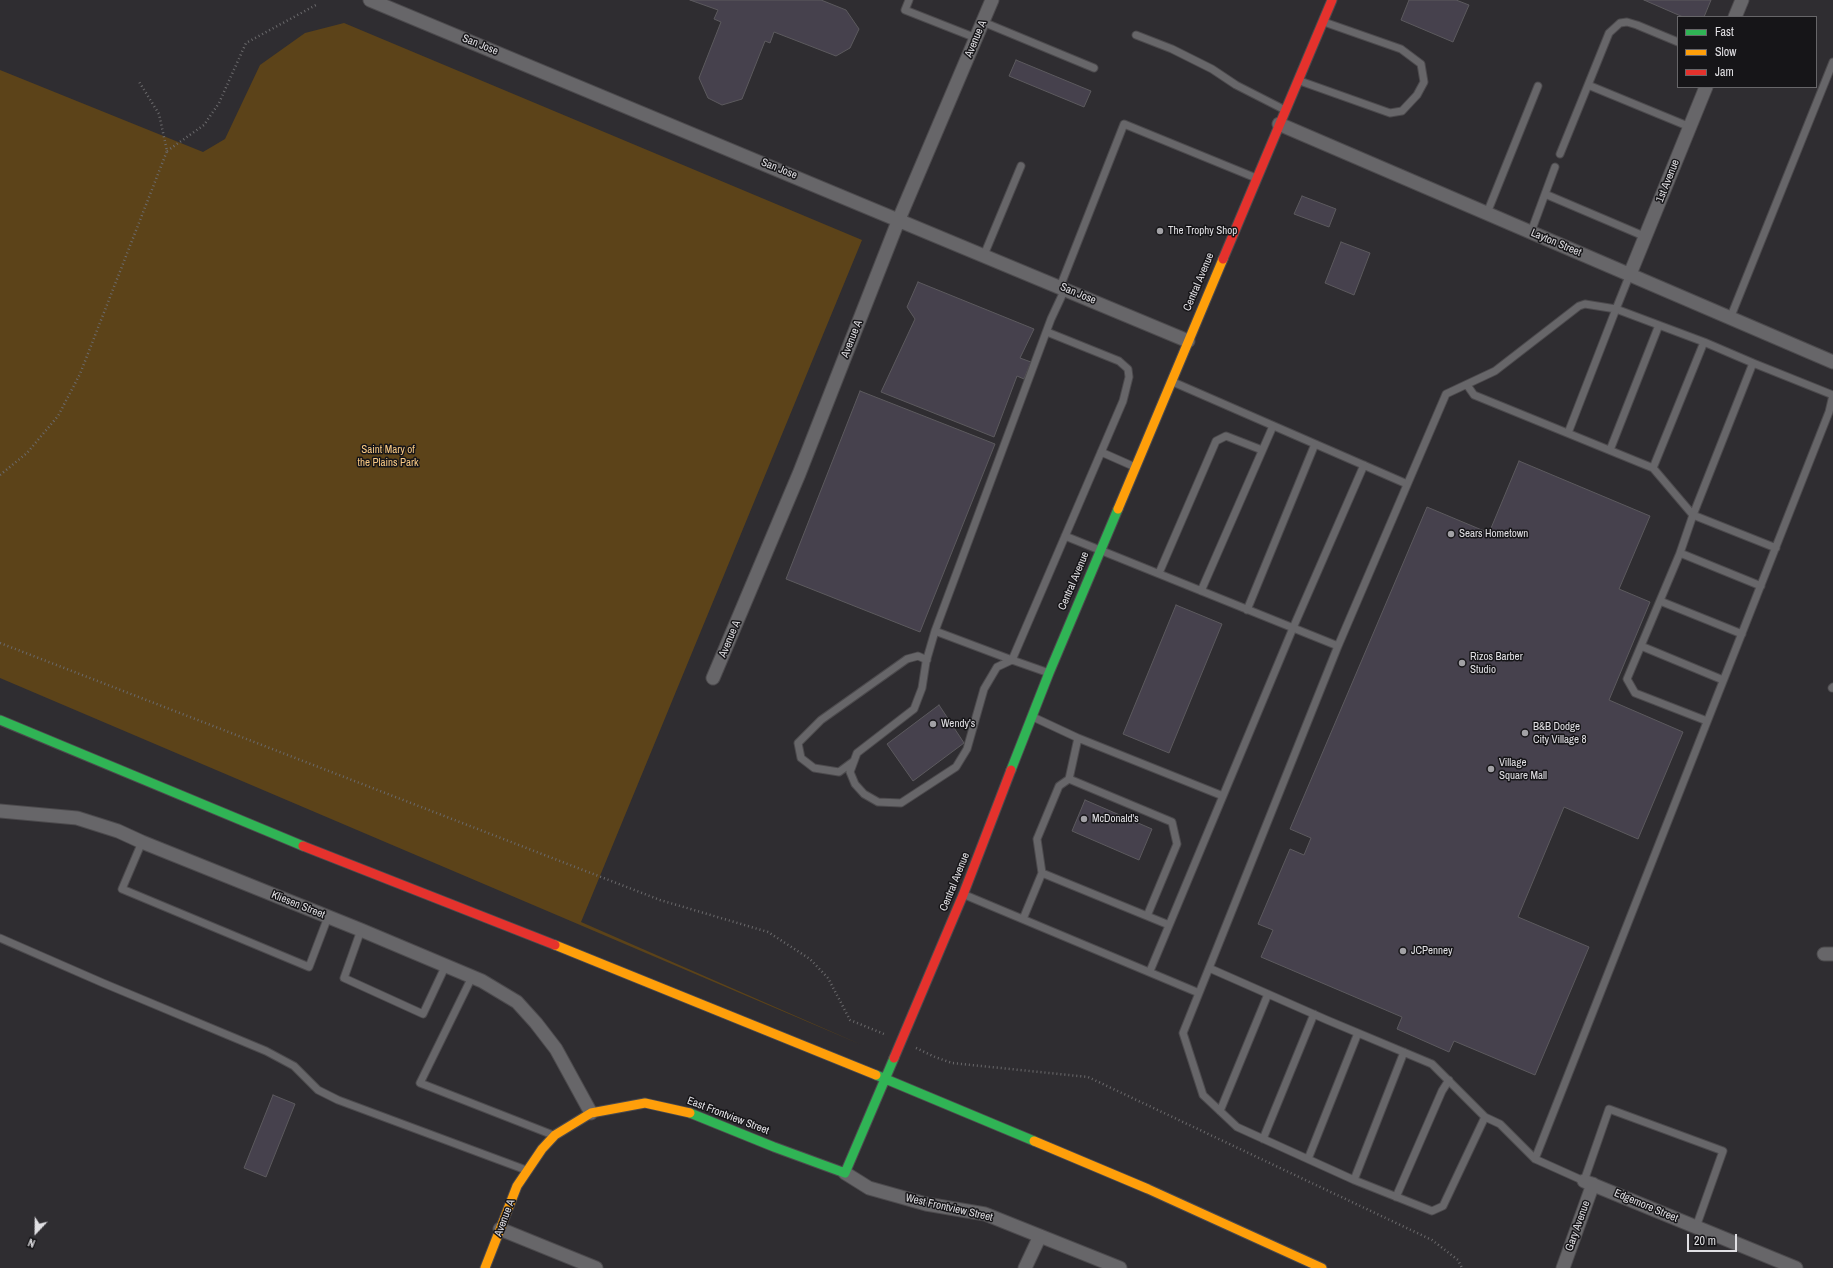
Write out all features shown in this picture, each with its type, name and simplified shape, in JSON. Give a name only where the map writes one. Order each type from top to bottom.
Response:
[{"type":"main road","name":"Central Avenue","points":[[845,1173],[963,894],[1049,673],[1170,381],[1332,0]]},
{"type":"main road","points":[[0,720],[260,829],[624,972],[886,1079],[1148,1189],[1322,1268]]},
{"type":"main road","name":"East Frontview Street","points":[[526,1170],[542,1149],[556,1135],[591,1113],[645,1104],[692,1113],[774,1147],[845,1173]]},
{"type":"main road","name":"Avenue A","points":[[485,1268],[517,1186],[526,1170]]},
{"type":"street","name":"San Jose","points":[[370,0],[1188,340]]},
{"type":"street","name":"Avenue A","points":[[713,678],[802,467],[899,219],[992,0]]},
{"type":"street","points":[[1735,16],[1742,0]]},
{"type":"street","name":"1st Avenue","points":[[1630,274],[1706,88]]},
{"type":"street","name":"Layton Street","points":[[1279,124],[1730,316],[1833,362]]},
{"type":"street","name":"Kliesen Street","points":[[0,811],[77,818],[118,830],[142,842],[361,930],[445,967],[472,977],[517,1002],[536,1023],[556,1049],[591,1113]]},
{"type":"street","name":"West Frontview Street","points":[[845,1173],[869,1188],[926,1204],[984,1214],[1120,1268]]},
{"type":"street","name":"Edgemore Street","points":[[1589,1183],[1796,1268]]},
{"type":"street","name":"Gary Avenue","points":[[1563,1268],[1589,1183]]},
{"type":"street","points":[[500,1229],[596,1268]]},
{"type":"street","points":[[1025,1268],[1040,1236]]},
{"type":"lane","points":[[909,0],[905,10],[976,38]]},
{"type":"lane","points":[[983,22],[1094,68]]},
{"type":"lane","points":[[1298,81],[1390,113],[1402,111],[1417,95],[1424,82],[1421,64],[1401,49],[1322,22]]},
{"type":"lane","points":[[1560,154],[1609,33],[1614,27],[1627,22],[1677,42]]},
{"type":"lane","points":[[1136,35],[1172,49],[1212,69],[1236,85],[1285,110]]},
{"type":"lane","points":[[1730,316],[1833,62]]},
{"type":"lane","points":[[1588,85],[1690,127]]},
{"type":"lane","points":[[1487,213],[1538,86]]},
{"type":"lane","points":[[1047,332],[1119,361],[1128,369],[1129,377],[1123,401],[1012,660],[997,667],[984,689],[967,749],[956,767],[900,803],[878,802],[864,794],[855,784],[850,772],[856,753],[914,709],[922,688],[927,660],[936,632],[1063,288],[1124,124],[1256,178]]},
{"type":"lane","points":[[984,255],[1021,166]]},
{"type":"lane","points":[[1531,232],[1555,167]]},
{"type":"lane","points":[[1545,194],[1646,237]]},
{"type":"lane","points":[[1568,433],[1630,274]]},
{"type":"lane","points":[[1485,1117],[1443,1206],[1432,1211],[1354,1180],[1237,1127],[1203,1095],[1183,1033],[1338,646],[1446,394],[1495,371],[1579,306],[1585,304],[1616,309],[1704,342],[1753,364],[1833,395],[1829,412],[1776,548],[1535,1159]]},
{"type":"lane","points":[[1610,450],[1659,325]]},
{"type":"lane","points":[[1653,468],[1704,342]]},
{"type":"lane","points":[[1707,721],[1635,693],[1627,679],[1680,553],[1693,515],[1753,364]]},
{"type":"lane","points":[[1170,381],[1407,484]]},
{"type":"lane","points":[[1467,385],[1474,395],[1653,468],[1693,515],[1776,548]]},
{"type":"lane","points":[[1202,591],[1273,426]]},
{"type":"lane","points":[[1159,573],[1216,441],[1226,436],[1262,450]]},
{"type":"lane","points":[[1247,610],[1315,444]]},
{"type":"lane","points":[[1101,452],[1135,467]]},
{"type":"lane","points":[[1150,971],[1293,628],[1364,465]]},
{"type":"lane","points":[[1066,536],[1338,646]]},
{"type":"lane","points":[[1680,553],[1761,586]]},
{"type":"lane","points":[[1660,601],[1742,634]]},
{"type":"lane","points":[[936,632],[1049,673]]},
{"type":"lane","points":[[1641,646],[1723,680]]},
{"type":"lane","points":[[854,761],[838,772],[814,768],[801,758],[798,743],[821,720],[907,659],[918,656],[927,660]]},
{"type":"lane","points":[[1032,716],[1078,738],[1223,796]]},
{"type":"lane","points":[[1023,919],[1042,873],[1037,839],[1059,786],[1069,779],[1078,738]]},
{"type":"lane","points":[[1069,779],[1172,822],[1178,844],[1147,916]]},
{"type":"lane","points":[[142,842],[122,889],[309,967],[328,917]]},
{"type":"lane","points":[[1042,873],[1169,925]]},
{"type":"lane","points":[[963,894],[1199,992]]},
{"type":"lane","points":[[361,930],[344,978],[423,1014],[445,967]]},
{"type":"lane","points":[[0,939],[266,1051],[294,1066],[318,1090],[338,1100],[526,1170]]},
{"type":"lane","points":[[1209,968],[1432,1064],[1485,1117],[1500,1124],[1535,1159],[1589,1183],[1609,1108],[1723,1151],[1696,1227]]},
{"type":"lane","points":[[472,977],[420,1083],[556,1135]]},
{"type":"lane","points":[[1220,1111],[1268,994]]},
{"type":"lane","points":[[1263,1139],[1314,1014]]},
{"type":"lane","points":[[1308,1159],[1358,1033]]},
{"type":"lane","points":[[1354,1180],[1404,1052]]},
{"type":"lane","points":[[1396,1197],[1442,1091],[1449,1080]]},
{"type":"path","points":[[167,151],[204,125],[219,103],[246,43],[316,5]]},
{"type":"path","points":[[0,475],[27,453],[58,416],[80,374],[167,151],[159,114],[138,80]]},
{"type":"path","points":[[0,643],[660,900],[768,932],[810,959],[828,978],[850,1020],[873,1029]]},
{"type":"path","points":[[935,1057],[952,1062],[1088,1077],[1432,1240],[1458,1260],[1462,1268]]},
{"type":"green space","name":"Saint Mary of the Plains Park","points":[[344,23],[862,240],[581,922],[862,1045],[0,678],[0,70],[203,152],[225,139],[260,65],[305,33]]},
{"type":"building","points":[[690,0],[821,0],[846,10],[859,29],[850,48],[836,56],[774,32],[770,43],[765,41],[742,99],[722,105],[708,98],[699,78],[721,22],[714,19],[718,10]]},
{"type":"building","points":[[1409,0],[1456,0],[1469,5],[1453,42],[1401,20]]},
{"type":"building","points":[[1644,0],[1711,0],[1704,16],[1681,16]]},
{"type":"building","points":[[1016,60],[1091,91],[1084,107],[1009,76]]},
{"type":"building","points":[[1302,196],[1336,209],[1329,227],[1294,214]]},
{"type":"building","points":[[1341,242],[1370,253],[1354,295],[1325,283]]},
{"type":"building","points":[[918,282],[1034,329],[1020,358],[1031,362],[1024,379],[1017,376],[994,437],[881,392],[915,319],[907,307]]},
{"type":"building","points":[[860,391],[995,444],[920,632],[786,579]]},
{"type":"building","name":"Village Square Mall","points":[[1519,461],[1650,516],[1619,589],[1650,602],[1609,700],[1683,732],[1638,839],[1564,807],[1518,917],[1589,947],[1535,1075],[1454,1041],[1449,1052],[1397,1029],[1402,1017],[1261,957],[1273,930],[1258,924],[1290,849],[1304,855],[1311,838],[1290,829],[1427,507],[1489,533]]},
{"type":"building","points":[[1176,605],[1222,624],[1169,753],[1123,734]]},
{"type":"building","name":"Wendy's","points":[[939,705],[964,743],[913,781],[887,744]]},
{"type":"building","points":[[1085,800],[1152,829],[1139,860],[1072,831]]},
{"type":"building","points":[[273,1095],[295,1104],[266,1177],[244,1168]]},
{"type":"traffic: fast","points":[[1011,770],[1049,673],[1118,509]]},
{"type":"traffic: fast","points":[[0,720],[303,846]]},
{"type":"traffic: fast","points":[[690,1113],[774,1147],[845,1173],[894,1058]]},
{"type":"traffic: fast","points":[[876,1075],[1034,1141]]},
{"type":"traffic: slow","points":[[1118,509],[1223,259]]},
{"type":"traffic: slow","points":[[555,945],[876,1075]]},
{"type":"traffic: slow","points":[[485,1268],[517,1186],[542,1149],[555,1135],[591,1113],[645,1103],[690,1113]]},
{"type":"traffic: slow","points":[[1034,1141],[1148,1189],[1322,1268]]},
{"type":"traffic: jam","points":[[1223,259],[1332,0]]},
{"type":"traffic: jam","points":[[894,1058],[963,895],[1011,770]]},
{"type":"traffic: jam","points":[[303,846],[555,945]]},
{"type":"place","name":"The Trophy Shop","points":[[1160,231]]},
{"type":"place","name":"Sears Hometown","points":[[1451,534]]},
{"type":"place","name":"Rizos Barber Studio","points":[[1462,663]]},
{"type":"place","name":"Wendy's","points":[[933,724]]},
{"type":"place","name":"B&B Dodge City Village 8","points":[[1525,733]]},
{"type":"place","name":"Village Square Mall","points":[[1491,769]]},
{"type":"place","name":"McDonald's","points":[[1084,819]]},
{"type":"place","name":"JCPenney","points":[[1403,951]]}]
